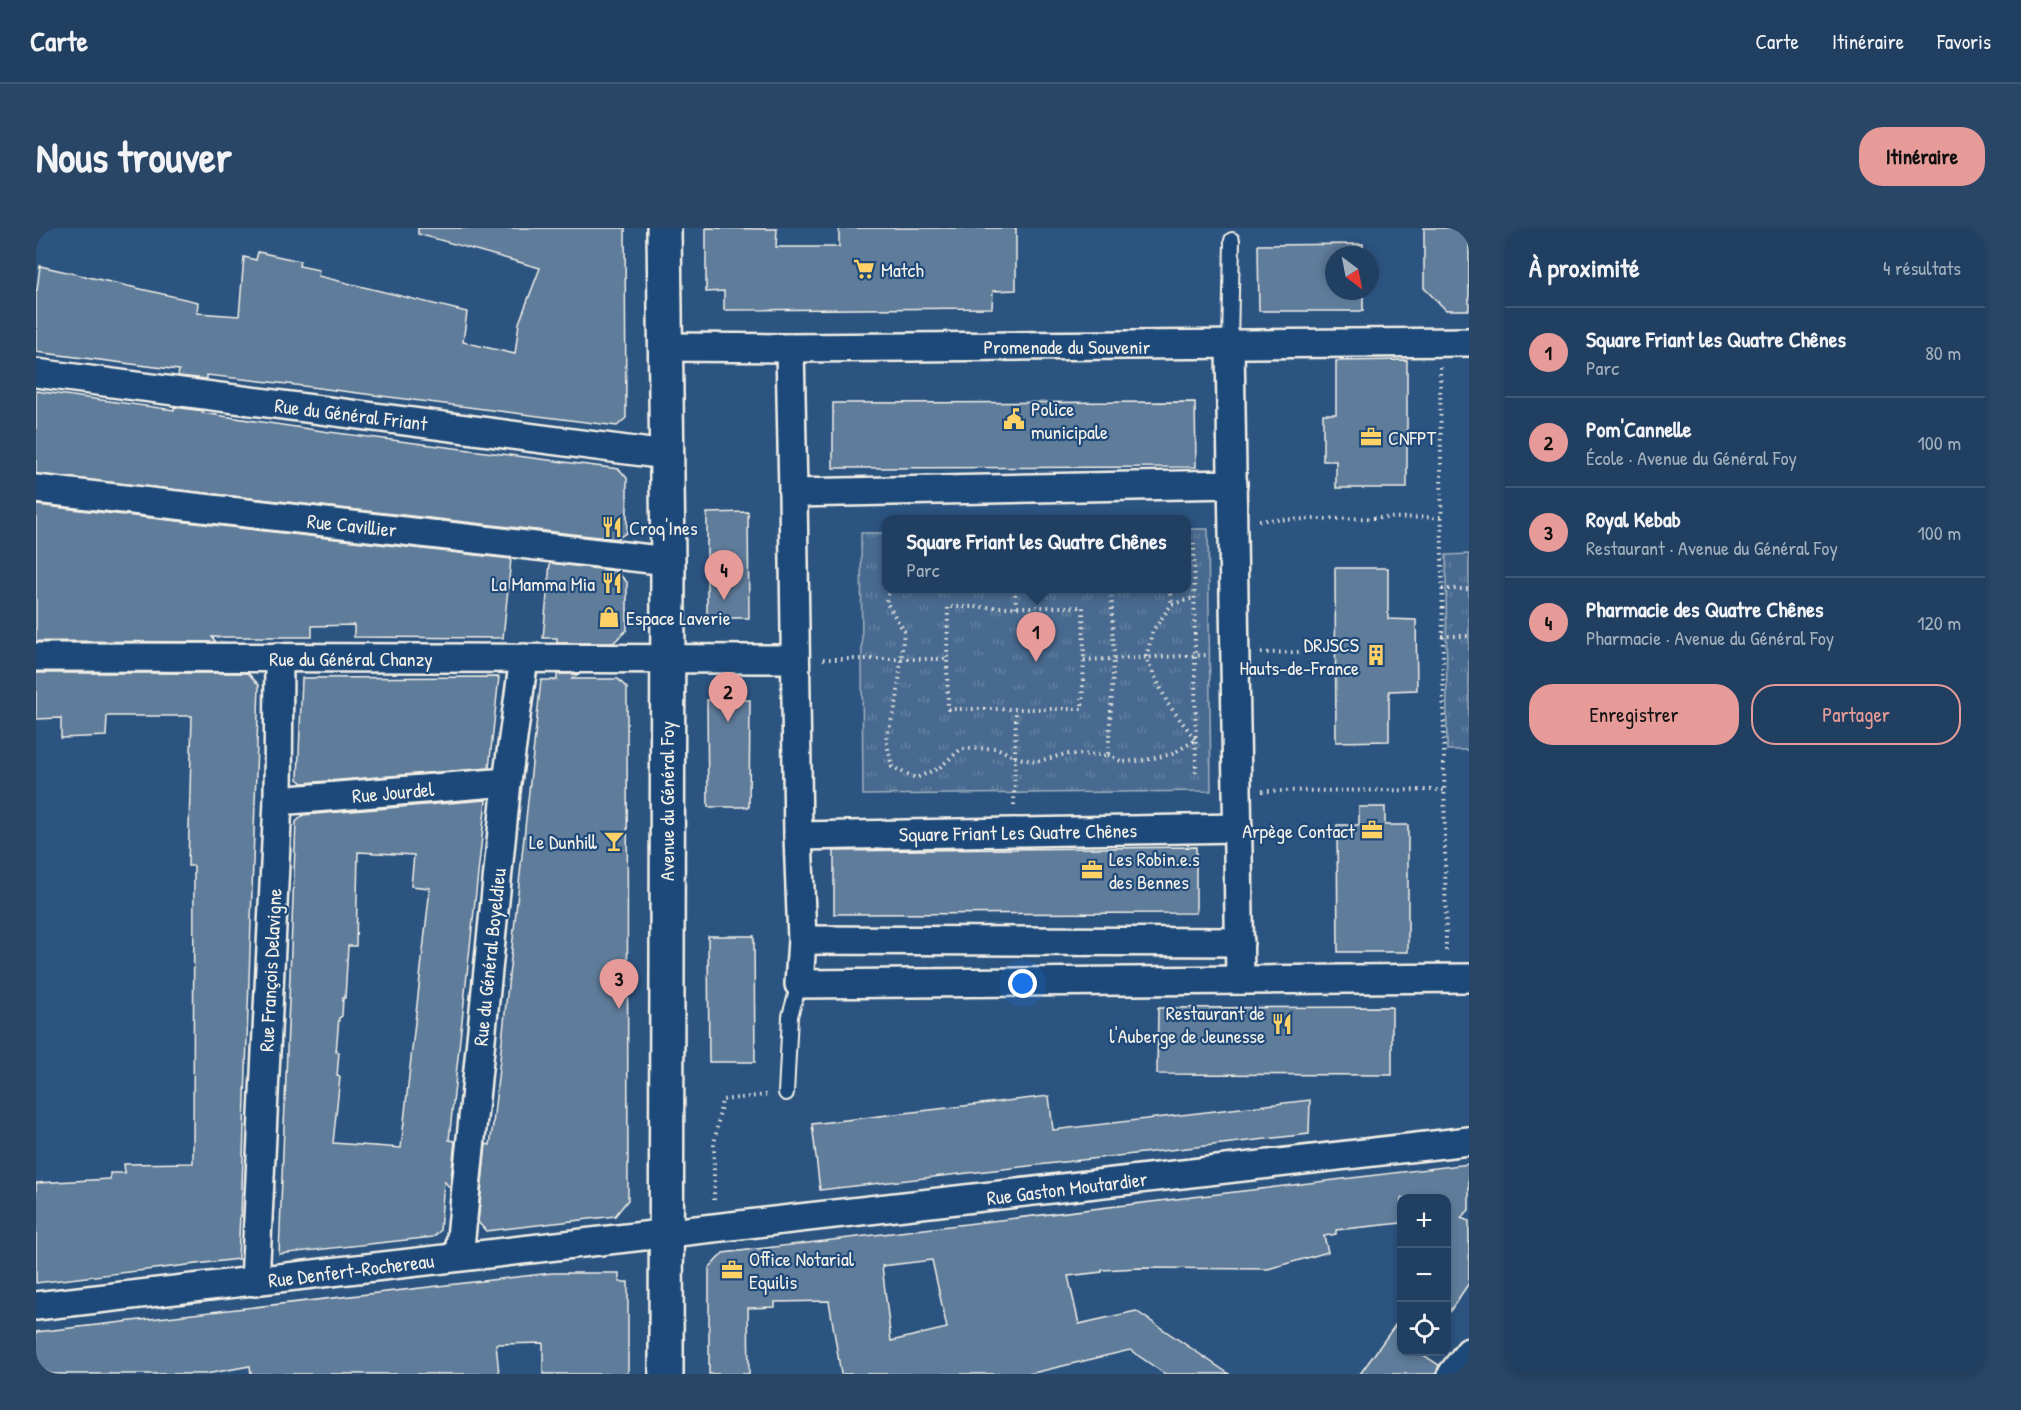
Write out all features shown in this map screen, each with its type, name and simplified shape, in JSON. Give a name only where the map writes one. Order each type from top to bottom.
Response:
[{"type":"main road","name":"Avenue du Général Foy","points":[[664,228],[668,561],[666,1374]]},
{"type":"street","name":"Promenade du Souvenir","points":[[665,347],[1469,342]]},
{"type":"street","points":[[1230,345],[1240,980]]},
{"type":"street","points":[[790,348],[798,836],[802,940],[800,984],[1458,978]]},
{"type":"street","name":"Rue du Général Friant","points":[[36,373],[666,455]]},
{"type":"street","points":[[793,493],[1233,484]]},
{"type":"street","name":"Rue Cavillier","points":[[36,489],[668,561]]},
{"type":"street","name":"Rue du Général Chanzy","points":[[36,657],[667,659]]},
{"type":"street","name":"Rue François Delavigne","points":[[255,1282],[278,801],[279,657]]},
{"type":"street","name":"Rue du Général Boyeldieu","points":[[459,1257],[507,782],[524,658]]},
{"type":"street","points":[[667,659],[795,659]]},
{"type":"street","name":"Rue Jourdel","points":[[278,801],[507,782]]},
{"type":"street","name":"Square Friant Les Quatre Chênes","points":[[798,836],[1238,828]]},
{"type":"street","points":[[802,940],[1240,942]]},
{"type":"street","name":"Rue Gaston Moutardier","points":[[665,1234],[1469,1141]]},
{"type":"street","name":"Rue Denfert-Rochereau","points":[[36,1306],[665,1234]]},
{"type":"street","points":[[1452,1374],[1469,1352]]},
{"type":"lane","points":[[1230,345],[1232,240]]},
{"type":"lane","points":[[786,1093],[790,1016],[800,984]]},
{"type":"path","points":[[1440,342],[1444,790],[1458,978]]},
{"type":"path","points":[[1233,520],[1441,517]]},
{"type":"path","points":[[1194,543],[1196,776]]},
{"type":"path","points":[[1442,589],[1469,589]]},
{"type":"path","points":[[889,593],[886,602],[904,631],[897,701],[886,739],[892,767],[916,778],[939,768],[961,749],[997,748],[1035,762],[1066,753],[1108,755],[1123,762],[1172,754],[1196,740]]},
{"type":"path","points":[[1015,593],[1016,607]]},
{"type":"path","points":[[1108,755],[1114,659],[1111,593]]},
{"type":"path","points":[[1170,593],[1172,604]]},
{"type":"path","points":[[1194,598],[1172,604],[1154,630],[1146,658],[1168,704],[1196,740]]},
{"type":"path","points":[[948,607],[1016,607],[1083,607],[1082,709],[948,709],[948,607]]},
{"type":"path","points":[[1442,636],[1469,636]]},
{"type":"path","points":[[1084,660],[1302,652]]},
{"type":"path","points":[[795,659],[947,659]]},
{"type":"path","points":[[1013,833],[1016,709]]},
{"type":"path","points":[[1238,791],[1444,790]]},
{"type":"path","points":[[714,1184],[714,1145],[722,1100],[786,1093]]},
{"type":"green space","points":[[1191,529],[1208,529],[1211,791],[863,795],[861,533],[882,533],[882,593],[1191,593]]},
{"type":"green space","points":[[1469,554],[1469,750],[1447,750],[1446,555]]},
{"type":"building","points":[[418,228],[625,228],[626,418],[617,426],[287,384],[207,375],[207,379],[178,376],[179,370],[36,352],[36,290],[40,266],[198,302],[197,313],[239,316],[244,257],[256,260],[258,252],[300,261],[299,266],[319,270],[318,276],[467,312],[463,342],[515,354],[519,323],[540,268],[418,234]]},
{"type":"building","name":"Match","points":[[706,228],[777,229],[776,247],[839,247],[839,228],[1016,228],[1016,290],[993,291],[992,308],[724,310],[724,291],[706,292]]},
{"type":"building","points":[[1424,228],[1469,228],[1469,310],[1446,310],[1424,288]]},
{"type":"building","points":[[1363,244],[1363,246],[1325,246],[1325,300],[1363,300],[1363,311],[1259,311],[1258,245]]},
{"type":"building","name":"CNFPT","points":[[1407,360],[1407,488],[1336,488],[1336,461],[1323,461],[1323,414],[1336,414],[1336,361]]},
{"type":"building","points":[[36,391],[174,410],[174,407],[329,432],[619,469],[627,478],[627,532],[617,539],[36,474]]},
{"type":"building","name":"Police municipale","points":[[1195,402],[1196,467],[833,468],[833,403]]},
{"type":"building","points":[[36,505],[511,559],[503,638],[354,637],[354,625],[312,626],[312,637],[212,637],[216,642],[36,641]]},
{"type":"building","points":[[748,512],[749,618],[707,618],[707,513]]},
{"type":"building","points":[[550,563],[616,571],[627,582],[627,630],[613,643],[557,643],[557,638],[543,638]]},
{"type":"building","name":"DRJSCS Hauts-de-France","points":[[1335,568],[1388,568],[1388,619],[1416,620],[1417,690],[1389,691],[1389,741],[1336,742]]},
{"type":"building","points":[[36,673],[248,673],[259,685],[238,1259],[36,1283],[36,1183],[110,1179],[110,1173],[125,1173],[124,1164],[193,1163],[194,866],[188,866],[192,716],[107,716],[106,736],[61,738],[61,718],[36,719]]},
{"type":"building","points":[[557,674],[578,674],[572,679],[618,679],[627,688],[628,1200],[615,1216],[486,1231],[478,1222],[486,1144],[490,1145],[493,1124],[541,680],[557,680]]},
{"type":"building","points":[[499,677],[489,768],[303,783],[298,779],[302,678]]},
{"type":"building","points":[[707,700],[750,700],[749,807],[708,807]]},
{"type":"building","points":[[486,800],[449,1140],[455,1141],[450,1188],[444,1181],[440,1231],[433,1237],[279,1254],[296,822],[303,815]],"holes":[[[358,852],[414,855],[411,886],[430,888],[401,1148],[333,1143],[340,1077],[337,1076],[339,1052],[336,1052],[339,1018],[342,1016],[343,998],[345,998],[348,946],[356,946]]]},
{"type":"building","points":[[1359,807],[1385,807],[1385,825],[1408,825],[1408,952],[1338,952],[1337,825],[1359,825]]},
{"type":"building","points":[[1196,847],[1196,913],[834,914],[834,851]]},
{"type":"building","points":[[708,936],[754,936],[755,1062],[709,1062]]},
{"type":"building","points":[[1392,1007],[1392,1075],[1157,1074],[1158,1008]]},
{"type":"building","points":[[1049,1096],[1053,1130],[1310,1100],[1309,1134],[820,1190],[812,1124]]},
{"type":"building","points":[[1469,1164],[1469,1210],[1461,1218],[1469,1221],[1469,1283],[1451,1310],[1451,1194],[1397,1194],[1397,1223],[1336,1230],[1336,1234],[1324,1236],[1328,1252],[1268,1269],[1139,1268],[1102,1270],[1102,1272],[1068,1276],[1079,1324],[1136,1311],[1229,1374],[1165,1374],[1130,1350],[1029,1374],[841,1374],[829,1301],[775,1302],[775,1307],[748,1308],[749,1374],[709,1374],[709,1268],[723,1253]],"holes":[[[932,1260],[947,1328],[891,1341],[882,1266]]]},
{"type":"building","points":[[552,1273],[619,1273],[619,1282],[628,1282],[628,1374],[543,1374],[543,1343],[496,1344],[499,1374],[251,1374],[250,1366],[206,1374],[51,1374],[36,1367],[36,1332]]},
{"type":"building","points":[[1397,1323],[1397,1356],[1425,1356],[1439,1365],[1437,1374],[1360,1374]]},
{"type":"place","name":"Match","points":[[864,269]]},
{"type":"place","name":"Police municipale","points":[[1014,419]]},
{"type":"place","name":"CNFPT","points":[[1371,437]]},
{"type":"place","name":"Croq'Ines","points":[[612,527]]},
{"type":"place","name":"La Mamma Mia","points":[[612,583]]},
{"type":"place","name":"Pharmacie des Quatre Chênes","points":[[724,600]]},
{"type":"place","name":"Espace Laverie","points":[[609,617]]},
{"type":"place","name":"DRJSCS Hauts-de-France","points":[[1376,655]]},
{"type":"place","name":"Square Friant les Quatre Chênes","points":[[1036,662]]},
{"type":"place","name":"Pom'Cannelle","points":[[728,722]]},
{"type":"place","name":"Arpège Contact","points":[[1372,830]]},
{"type":"place","name":"Le Dunhill","points":[[614,841]]},
{"type":"place","name":"Les Robin.e.s des Bennes","points":[[1092,870]]},
{"type":"place","name":"Royal Kebab","points":[[619,1009]]},
{"type":"place","name":"Restaurant de l'Auberge de Jeunesse","points":[[1282,1024]]},
{"type":"place","name":"Office Notarial Equilis","points":[[732,1270]]}]
